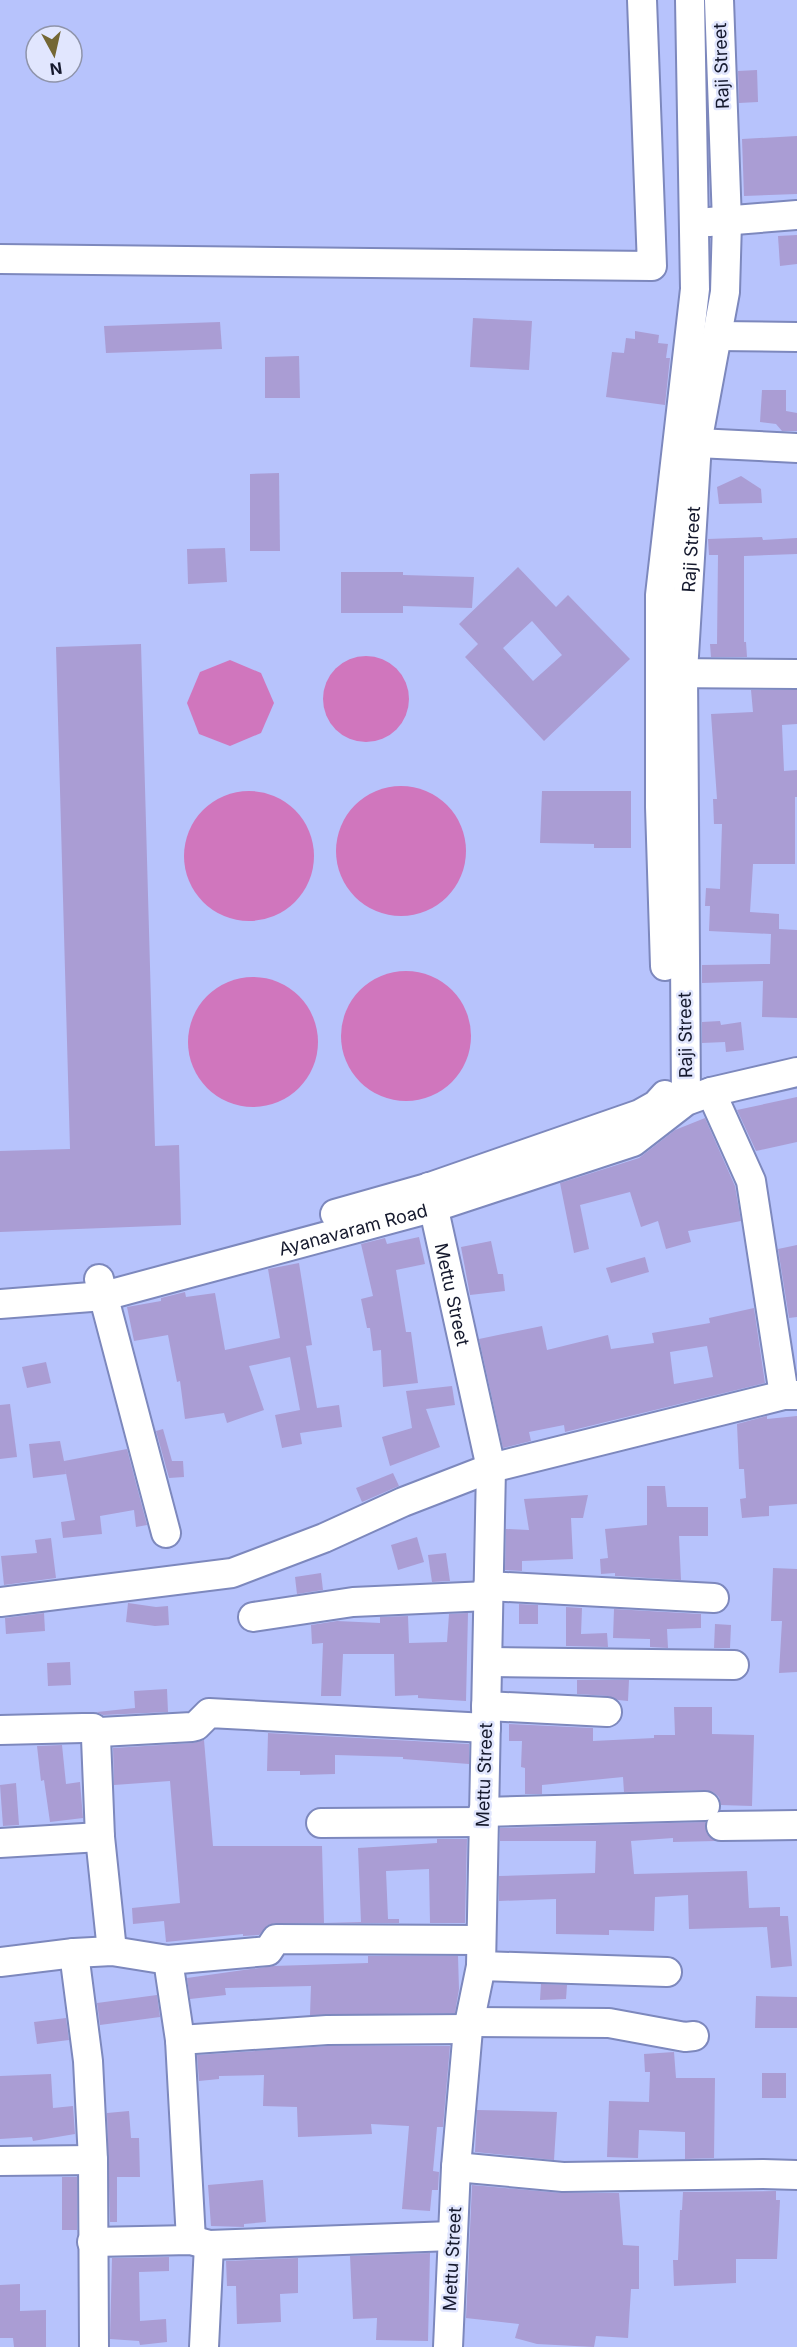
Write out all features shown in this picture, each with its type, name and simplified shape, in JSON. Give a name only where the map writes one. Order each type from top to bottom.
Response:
[{"type":"street","points":[[0,259],[652,266],[642,0]]},
{"type":"street","name":"Raji Street","points":[[688,1096],[672,673],[660,595],[694,289],[690,0]]},
{"type":"street","name":"Raji Street","points":[[672,673],[697,443],[724,292],[727,222],[719,0]]},
{"type":"street","points":[[693,222],[727,222],[797,215]]},
{"type":"street","points":[[717,336],[797,337]]},
{"type":"street","points":[[697,443],[797,448]]},
{"type":"street","points":[[672,673],[797,674]]},
{"type":"street","points":[[0,1602],[232,1572],[324,1538],[403,1502],[491,1468],[790,1395],[751,1181],[688,1096],[797,1072]]},
{"type":"street","name":"Ayanavaram Road","points":[[0,1304],[102,1288],[633,1142],[688,1096]]},
{"type":"street","name":"Mettu Street","points":[[432,1197],[491,1468],[481,1953],[469,2026],[456,2168],[448,2347]]},
{"type":"street","name":"Ayanavaram Road","points":[[0,1286],[102,1288]]},
{"type":"street","points":[[102,1288],[166,1533]]},
{"type":"street","points":[[253,1617],[353,1602],[488,1591],[714,1598]]},
{"type":"street","points":[[488,1662],[734,1665]]},
{"type":"street","points":[[98,1734],[192,1727],[209,1713],[486,1717],[607,1712]]},
{"type":"street","points":[[0,1730],[93,1728],[98,1734]]},
{"type":"street","points":[[98,1734],[96,1738],[100,1837],[112,1951]]},
{"type":"street","points":[[321,1823],[483,1817],[713,1816],[797,1825]]},
{"type":"street","points":[[0,1843],[100,1837]]},
{"type":"street","points":[[0,1962],[112,1951],[168,1960],[268,1951],[276,1939],[481,1953],[667,1972]]},
{"type":"street","points":[[74,1953],[88,2061],[93,2160],[94,2347]]},
{"type":"street","points":[[168,1960],[180,2040],[200,2243],[204,2347]]},
{"type":"street","points":[[180,2040],[327,2030],[609,2023],[685,2037],[694,2036]]},
{"type":"street","points":[[0,2161],[93,2160]]},
{"type":"street","points":[[456,2168],[563,2177],[797,2175]]},
{"type":"street","points":[[92,2242],[200,2243],[452,2236]]},
{"type":"shaded area","points":[[366,656],[390,663],[402,675],[409,699],[402,723],[390,735],[366,742],[342,735],[330,723],[323,699],[330,675],[342,663]]},
{"type":"shaded area","points":[[230,660],[261,673],[274,703],[261,733],[230,746],[199,734],[187,703],[200,672]]},
{"type":"shaded area","points":[[401,786],[426,791],[447,805],[461,826],[466,851],[461,876],[447,897],[426,911],[401,916],[376,911],[355,897],[341,876],[336,851],[341,826],[355,805],[376,791]]},
{"type":"shaded area","points":[[249,791],[274,796],[295,810],[309,831],[314,856],[309,881],[295,902],[274,916],[249,921],[224,916],[203,902],[189,881],[184,856],[189,831],[203,810],[224,796]]},
{"type":"shaded area","points":[[406,971],[431,976],[452,990],[466,1011],[471,1036],[466,1061],[452,1082],[431,1096],[406,1101],[381,1096],[360,1082],[346,1061],[341,1036],[346,1011],[360,990],[381,976]]},
{"type":"shaded area","points":[[253,977],[278,982],[299,996],[313,1017],[318,1042],[313,1067],[299,1088],[278,1102],[253,1107],[228,1102],[207,1088],[193,1067],[188,1042],[193,1017],[207,996],[228,982]]},
{"type":"building","points":[[757,70],[758,102],[739,103],[738,71]]},
{"type":"building","points":[[797,136],[797,194],[744,196],[742,139]]},
{"type":"building","points":[[797,235],[797,264],[780,266],[778,236]]},
{"type":"building","points":[[473,318],[532,321],[529,370],[470,367]]},
{"type":"building","points":[[220,322],[222,349],[106,353],[104,326]]},
{"type":"building","points":[[635,331],[659,335],[658,343],[668,344],[666,358],[670,358],[665,405],[606,397],[612,352],[624,353],[626,338],[635,339]]},
{"type":"building","points":[[299,356],[300,398],[265,398],[265,357]]},
{"type":"building","points":[[762,390],[786,390],[786,411],[797,413],[797,431],[782,431],[776,424],[760,422]]},
{"type":"building","points":[[279,473],[280,551],[250,551],[250,474]]},
{"type":"building","points":[[741,476],[761,489],[762,503],[719,504],[717,487]]},
{"type":"building","points":[[762,537],[763,540],[797,538],[797,554],[744,556],[744,642],[746,642],[747,657],[711,657],[710,644],[717,644],[718,555],[709,555],[708,539]]},
{"type":"building","points":[[225,548],[227,582],[188,584],[187,549]]},
{"type":"building","points":[[518,567],[556,607],[568,595],[630,659],[544,741],[465,657],[478,644],[459,624]],"holes":[[[532,621],[562,655],[533,681],[503,648]]]},
{"type":"building","points":[[341,572],[403,572],[403,575],[474,577],[472,608],[403,606],[403,613],[341,613]]},
{"type":"building","points":[[141,644],[155,1146],[179,1145],[181,1225],[0,1232],[0,1151],[70,1149],[56,647]]},
{"type":"building","points":[[751,690],[797,690],[797,724],[782,725],[784,771],[797,770],[795,864],[753,864],[750,912],[779,914],[779,929],[797,930],[797,1018],[762,1017],[763,981],[702,983],[702,965],[770,964],[771,934],[709,931],[710,906],[705,906],[706,888],[720,889],[722,824],[714,824],[713,799],[717,799],[711,714],[753,712]]},
{"type":"building","points":[[542,791],[631,791],[631,848],[594,848],[594,844],[540,843]]},
{"type":"building","points":[[720,1021],[721,1025],[741,1022],[744,1050],[726,1052],[725,1042],[702,1043],[702,1022]]},
{"type":"building","points":[[797,1097],[797,1142],[756,1151],[737,1110]]},
{"type":"building","points":[[705,1118],[735,1186],[741,1221],[688,1231],[691,1242],[666,1249],[658,1221],[641,1227],[630,1192],[580,1205],[589,1249],[574,1253],[560,1183],[639,1158],[675,1130]]},
{"type":"building","points":[[419,1237],[425,1264],[396,1270],[406,1332],[411,1332],[418,1383],[383,1387],[381,1350],[373,1351],[370,1328],[367,1328],[361,1299],[373,1296],[361,1244],[385,1238],[387,1244]]},
{"type":"building","points":[[491,1241],[498,1274],[503,1274],[505,1291],[470,1295],[461,1247]]},
{"type":"building","points":[[797,1245],[797,1317],[789,1318],[778,1249]]},
{"type":"building","points":[[645,1257],[649,1272],[611,1283],[606,1268]]},
{"type":"building","points":[[299,1263],[312,1345],[306,1346],[317,1408],[339,1405],[342,1427],[300,1433],[302,1444],[282,1448],[275,1415],[300,1410],[290,1357],[249,1366],[264,1410],[227,1423],[224,1413],[185,1419],[180,1381],[177,1382],[168,1335],[134,1341],[127,1307],[161,1301],[161,1298],[185,1292],[186,1297],[215,1293],[225,1350],[280,1338],[268,1269]]},
{"type":"building","points":[[754,1308],[765,1383],[565,1432],[564,1425],[529,1432],[531,1441],[503,1448],[479,1339],[542,1326],[547,1350],[608,1335],[611,1349],[654,1343],[652,1333],[710,1323],[709,1318]],"holes":[[[707,1346],[713,1377],[674,1384],[670,1352]]]},
{"type":"building","points":[[46,1362],[51,1383],[27,1388],[22,1367]]},
{"type":"building","points":[[452,1386],[455,1405],[426,1409],[440,1447],[390,1466],[382,1437],[412,1428],[406,1391]]},
{"type":"building","points":[[10,1404],[17,1457],[0,1459],[0,1405]]},
{"type":"building","points":[[767,1416],[767,1419],[797,1416],[797,1504],[769,1506],[769,1516],[742,1518],[740,1499],[746,1498],[744,1469],[739,1469],[737,1424]]},
{"type":"building","points":[[163,1429],[172,1461],[183,1461],[184,1477],[169,1478],[156,1431]]},
{"type":"building","points":[[60,1441],[64,1461],[127,1449],[147,1525],[136,1527],[134,1510],[100,1516],[102,1534],[63,1538],[61,1522],[75,1520],[65,1468],[66,1474],[33,1478],[29,1444]]},
{"type":"building","points":[[393,1473],[399,1486],[362,1502],[356,1488]]},
{"type":"building","points":[[647,1486],[665,1486],[667,1507],[708,1507],[708,1536],[679,1536],[681,1580],[615,1576],[615,1573],[601,1574],[600,1559],[608,1558],[605,1529],[647,1525]]},
{"type":"building","points":[[588,1495],[583,1518],[571,1518],[573,1559],[522,1561],[522,1571],[505,1570],[506,1529],[529,1530],[524,1499]]},
{"type":"building","points":[[417,1537],[424,1562],[398,1570],[391,1545]]},
{"type":"building","points":[[51,1538],[56,1578],[4,1585],[1,1556],[37,1553],[35,1540]]},
{"type":"building","points":[[446,1553],[450,1581],[432,1582],[428,1555]]},
{"type":"building","points":[[773,1568],[797,1569],[797,1672],[779,1673],[782,1621],[771,1621]]},
{"type":"building","points":[[321,1573],[323,1590],[297,1594],[295,1577]]},
{"type":"building","points":[[128,1603],[156,1607],[168,1606],[169,1625],[155,1626],[126,1622]]},
{"type":"building","points":[[519,1604],[538,1605],[538,1624],[519,1624]]},
{"type":"building","points":[[566,1607],[582,1608],[581,1634],[607,1633],[608,1647],[566,1646]]},
{"type":"building","points":[[614,1609],[701,1614],[701,1628],[667,1629],[668,1648],[650,1647],[650,1639],[613,1638]]},
{"type":"building","points":[[44,1613],[45,1631],[6,1634],[5,1618]]},
{"type":"building","points":[[468,1613],[466,1701],[418,1698],[418,1695],[395,1696],[394,1654],[343,1654],[341,1696],[321,1696],[323,1643],[312,1644],[311,1625],[337,1621],[380,1623],[380,1617],[408,1616],[409,1643],[447,1642],[449,1614]]},
{"type":"building","points":[[715,1624],[731,1625],[730,1648],[714,1648]]},
{"type":"building","points":[[70,1662],[71,1685],[48,1686],[47,1663]]},
{"type":"building","points":[[577,1680],[629,1680],[628,1701],[608,1696],[577,1694]]},
{"type":"building","points":[[167,1689],[168,1712],[103,1715],[97,1712],[135,1708],[134,1691]]},
{"type":"building","points":[[674,1707],[712,1707],[712,1734],[754,1735],[752,1806],[721,1805],[719,1797],[705,1790],[624,1792],[623,1777],[542,1785],[542,1794],[525,1794],[525,1768],[521,1767],[522,1741],[509,1741],[509,1724],[593,1728],[593,1741],[654,1738],[654,1735],[675,1735]]},
{"type":"building","points":[[268,1733],[469,1744],[469,1764],[403,1759],[403,1757],[335,1755],[335,1774],[300,1775],[300,1771],[267,1771]]},
{"type":"building","points":[[204,1740],[213,1846],[322,1846],[324,1923],[276,1923],[268,1925],[259,1935],[243,1936],[243,1934],[166,1942],[164,1921],[133,1924],[132,1908],[180,1903],[170,1781],[114,1785],[113,1748],[193,1743]]},
{"type":"building","points":[[62,1745],[66,1784],[80,1782],[83,1818],[50,1822],[44,1780],[41,1781],[37,1746]]},
{"type":"building","points":[[16,1783],[19,1825],[3,1826],[0,1785]]},
{"type":"building","points":[[705,1822],[707,1834],[716,1841],[673,1842],[673,1838],[631,1841],[634,1874],[747,1871],[749,1908],[780,1907],[780,1916],[788,1916],[792,1966],[771,1968],[767,1927],[689,1929],[688,1895],[655,1897],[654,1931],[609,1930],[609,1935],[556,1934],[556,1899],[499,1901],[499,1876],[595,1873],[596,1841],[500,1841],[500,1828]]},
{"type":"building","points":[[437,1839],[467,1839],[465,1923],[430,1923],[429,1869],[386,1871],[388,1919],[399,1919],[399,1923],[324,1923],[361,1922],[358,1848],[437,1843]]},
{"type":"building","points":[[368,1956],[458,1956],[459,1989],[455,2013],[310,2015],[311,1986],[225,1988],[226,1995],[190,1999],[187,1978],[273,1966],[368,1963]]},
{"type":"building","points":[[541,1984],[567,1985],[566,1999],[540,2000]]},
{"type":"building","points":[[157,1995],[160,2017],[100,2025],[97,2003]]},
{"type":"building","points":[[756,1996],[797,1997],[797,2028],[755,2028]]},
{"type":"building","points":[[66,2018],[69,2040],[37,2044],[34,2022]]},
{"type":"building","points":[[328,2046],[450,2046],[443,2127],[437,2127],[433,2171],[439,2172],[438,2190],[432,2190],[430,2211],[402,2209],[409,2126],[371,2124],[372,2134],[298,2137],[297,2107],[263,2106],[264,2075],[219,2076],[219,2079],[199,2081],[197,2055]]},
{"type":"building","points":[[674,2052],[676,2078],[715,2078],[714,2158],[685,2159],[685,2132],[639,2130],[638,2158],[607,2157],[609,2101],[649,2102],[650,2072],[645,2072],[644,2054]]},
{"type":"building","points":[[762,2073],[786,2073],[786,2098],[762,2098]]},
{"type":"building","points":[[51,2074],[53,2108],[73,2106],[75,2134],[33,2141],[32,2137],[0,2139],[0,2076]]},
{"type":"building","points":[[477,2110],[557,2112],[554,2160],[475,2152]]},
{"type":"building","points":[[129,2111],[131,2138],[139,2138],[140,2177],[117,2177],[117,2222],[110,2222],[107,2113]]},
{"type":"building","points":[[62,2177],[77,2177],[77,2230],[62,2230]]},
{"type":"building","points":[[263,2180],[266,2222],[244,2224],[244,2227],[211,2226],[208,2185]]},
{"type":"building","points":[[472,2185],[561,2193],[619,2193],[623,2245],[639,2246],[639,2289],[631,2289],[628,2338],[596,2336],[594,2347],[537,2344],[515,2338],[519,2324],[466,2318]]},
{"type":"building","points":[[776,2191],[776,2200],[780,2200],[777,2259],[736,2259],[736,2283],[674,2286],[673,2260],[678,2260],[683,2192]]},
{"type":"building","points":[[430,2253],[428,2341],[376,2340],[377,2318],[353,2319],[350,2256]]},
{"type":"building","points":[[169,2257],[169,2271],[139,2272],[140,2321],[166,2319],[167,2342],[140,2345],[139,2341],[110,2339],[112,2258]]},
{"type":"building","points":[[298,2258],[298,2293],[280,2294],[281,2322],[237,2324],[236,2286],[227,2286],[226,2261]]},
{"type":"building","points":[[20,2284],[20,2311],[46,2310],[46,2347],[14,2347],[13,2338],[0,2338],[0,2285]]}]
